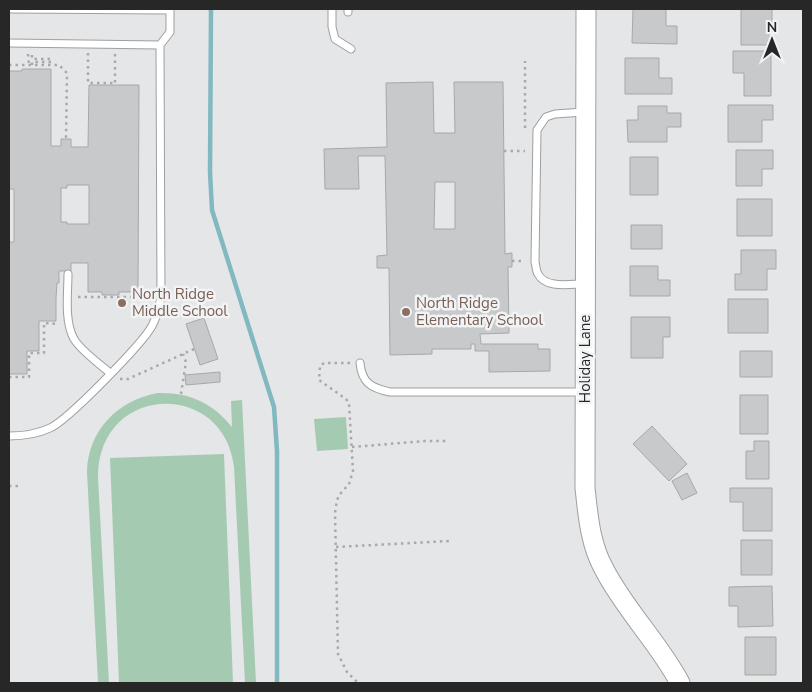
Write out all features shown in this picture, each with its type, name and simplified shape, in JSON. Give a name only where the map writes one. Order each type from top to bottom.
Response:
[{"type":"street","name":"Holiday Lane","points":[[586,9],[585,488],[592,538],[603,568],[680,683]]},
{"type":"lane","points":[[9,9],[170,9],[170,32],[160,45],[162,297],[158,314],[152,327],[140,344],[72,411],[51,428],[24,436],[9,436]]},
{"type":"lane","points":[[332,9],[332,27],[336,39],[351,49]]},
{"type":"lane","points":[[9,43],[160,45]]},
{"type":"lane","points":[[585,112],[555,114],[546,117],[537,130],[535,262],[537,274],[545,282],[585,284]]},
{"type":"lane","points":[[68,274],[70,330],[74,339],[110,373]]},
{"type":"lane","points":[[360,363],[366,382],[375,389],[390,392],[585,392]]},
{"type":"path","points":[[28,52],[30,65]]},
{"type":"path","points":[[30,65],[32,62],[51,62],[51,59],[32,59],[32,52]]},
{"type":"path","points":[[88,53],[88,82],[115,84],[115,53]]},
{"type":"path","points":[[525,61],[525,128]]},
{"type":"path","points":[[9,65],[59,65],[67,73],[66,139]]},
{"type":"path","points":[[504,151],[525,151]]},
{"type":"path","points":[[512,261],[524,261]]},
{"type":"path","points":[[138,297],[147,297]]},
{"type":"path","points":[[110,373],[123,380],[194,349]]},
{"type":"path","points":[[181,394],[186,362],[183,354]]},
{"type":"path","points":[[358,683],[347,672],[338,654],[337,500],[351,478],[353,470],[348,400],[320,382],[319,376],[320,366],[324,363],[360,363]]},
{"type":"path","points":[[352,447],[449,441]]},
{"type":"path","points":[[9,486],[21,486]]},
{"type":"path","points":[[336,547],[449,541]]},
{"type":"green space","points":[[158,393],[180,395],[200,401],[217,411],[232,427],[231,401],[242,400],[256,683],[245,683],[234,467],[225,438],[209,418],[187,407],[162,404],[138,409],[118,423],[103,446],[98,477],[109,683],[98,683],[87,472],[89,457],[99,430],[108,419],[130,402]]},
{"type":"green space","points":[[346,417],[348,449],[317,451],[314,419]]},
{"type":"green space","points":[[224,454],[233,683],[119,683],[110,458]]},
{"type":"building","points":[[633,9],[666,9],[666,26],[677,26],[677,44],[632,43]]},
{"type":"building","points":[[741,9],[772,9],[772,45],[741,45]]},
{"type":"building","points":[[733,51],[771,51],[771,96],[744,96],[744,73],[733,73]]},
{"type":"building","points":[[625,58],[659,58],[659,78],[672,78],[672,94],[625,94]]},
{"type":"building","points":[[22,69],[51,69],[51,146],[61,146],[61,139],[71,139],[71,147],[88,147],[89,85],[139,85],[138,292],[119,292],[119,295],[102,295],[102,292],[88,292],[88,263],[71,263],[71,271],[59,271],[56,321],[39,321],[39,351],[27,351],[27,374],[9,374],[9,242],[14,242],[14,189],[9,189],[9,71],[22,71]],"holes":[[[67,185],[89,185],[89,224],[67,224],[67,222],[61,222],[61,188],[67,188]]]},
{"type":"building","points":[[433,82],[434,133],[455,133],[454,82],[503,82],[505,254],[512,253],[512,267],[508,267],[509,333],[480,334],[481,344],[538,344],[538,349],[550,349],[550,371],[489,372],[489,351],[475,351],[475,344],[471,344],[471,349],[432,349],[432,354],[390,355],[389,268],[377,268],[377,256],[387,255],[385,156],[358,156],[359,189],[325,189],[324,149],[387,147],[386,83]],"holes":[[[435,182],[455,182],[455,229],[434,229]]]},
{"type":"building","points":[[728,105],[773,105],[773,120],[762,120],[762,142],[728,142]]},
{"type":"building","points":[[638,106],[667,106],[667,113],[681,113],[681,127],[667,127],[667,142],[628,142],[627,120],[638,120]]},
{"type":"building","points":[[736,150],[773,150],[773,169],[762,169],[762,186],[736,186]]},
{"type":"building","points":[[630,157],[658,157],[658,195],[630,195]]},
{"type":"building","points":[[737,199],[772,199],[772,236],[737,236]]},
{"type":"building","points":[[631,225],[662,225],[662,249],[631,249]]},
{"type":"building","points":[[741,250],[776,250],[776,269],[767,269],[767,290],[735,290],[735,274],[741,274]]},
{"type":"building","points":[[630,266],[658,266],[658,280],[670,280],[670,296],[630,296]]},
{"type":"building","points":[[728,299],[768,299],[768,333],[728,333]]},
{"type":"building","points":[[631,317],[670,317],[670,337],[663,337],[663,358],[631,358]]},
{"type":"building","points":[[204,318],[218,359],[200,365],[186,324]]},
{"type":"building","points":[[740,351],[772,351],[772,377],[740,377]]},
{"type":"building","points":[[220,372],[220,382],[186,385],[185,375]]},
{"type":"building","points":[[740,395],[768,395],[768,434],[740,434]]},
{"type":"building","points":[[652,426],[687,464],[669,481],[633,444]]},
{"type":"building","points":[[754,441],[769,441],[769,479],[746,479],[746,451],[754,451]]},
{"type":"building","points":[[687,473],[697,493],[682,500],[672,481]]},
{"type":"building","points":[[730,488],[772,488],[772,531],[743,531],[743,502],[730,502]]},
{"type":"building","points":[[741,540],[772,540],[772,575],[741,575]]},
{"type":"building","points":[[772,586],[773,626],[738,627],[738,606],[729,606],[729,587]]},
{"type":"building","points":[[745,637],[776,637],[776,675],[745,675]]},
{"type":"waterway","points":[[211,9],[210,172],[212,210],[274,407],[277,451],[277,683]]},
{"type":"place","name":"North Ridge Middle School","points":[[122,303]]},
{"type":"place","name":"North Ridge Elementary School","points":[[406,312]]}]
